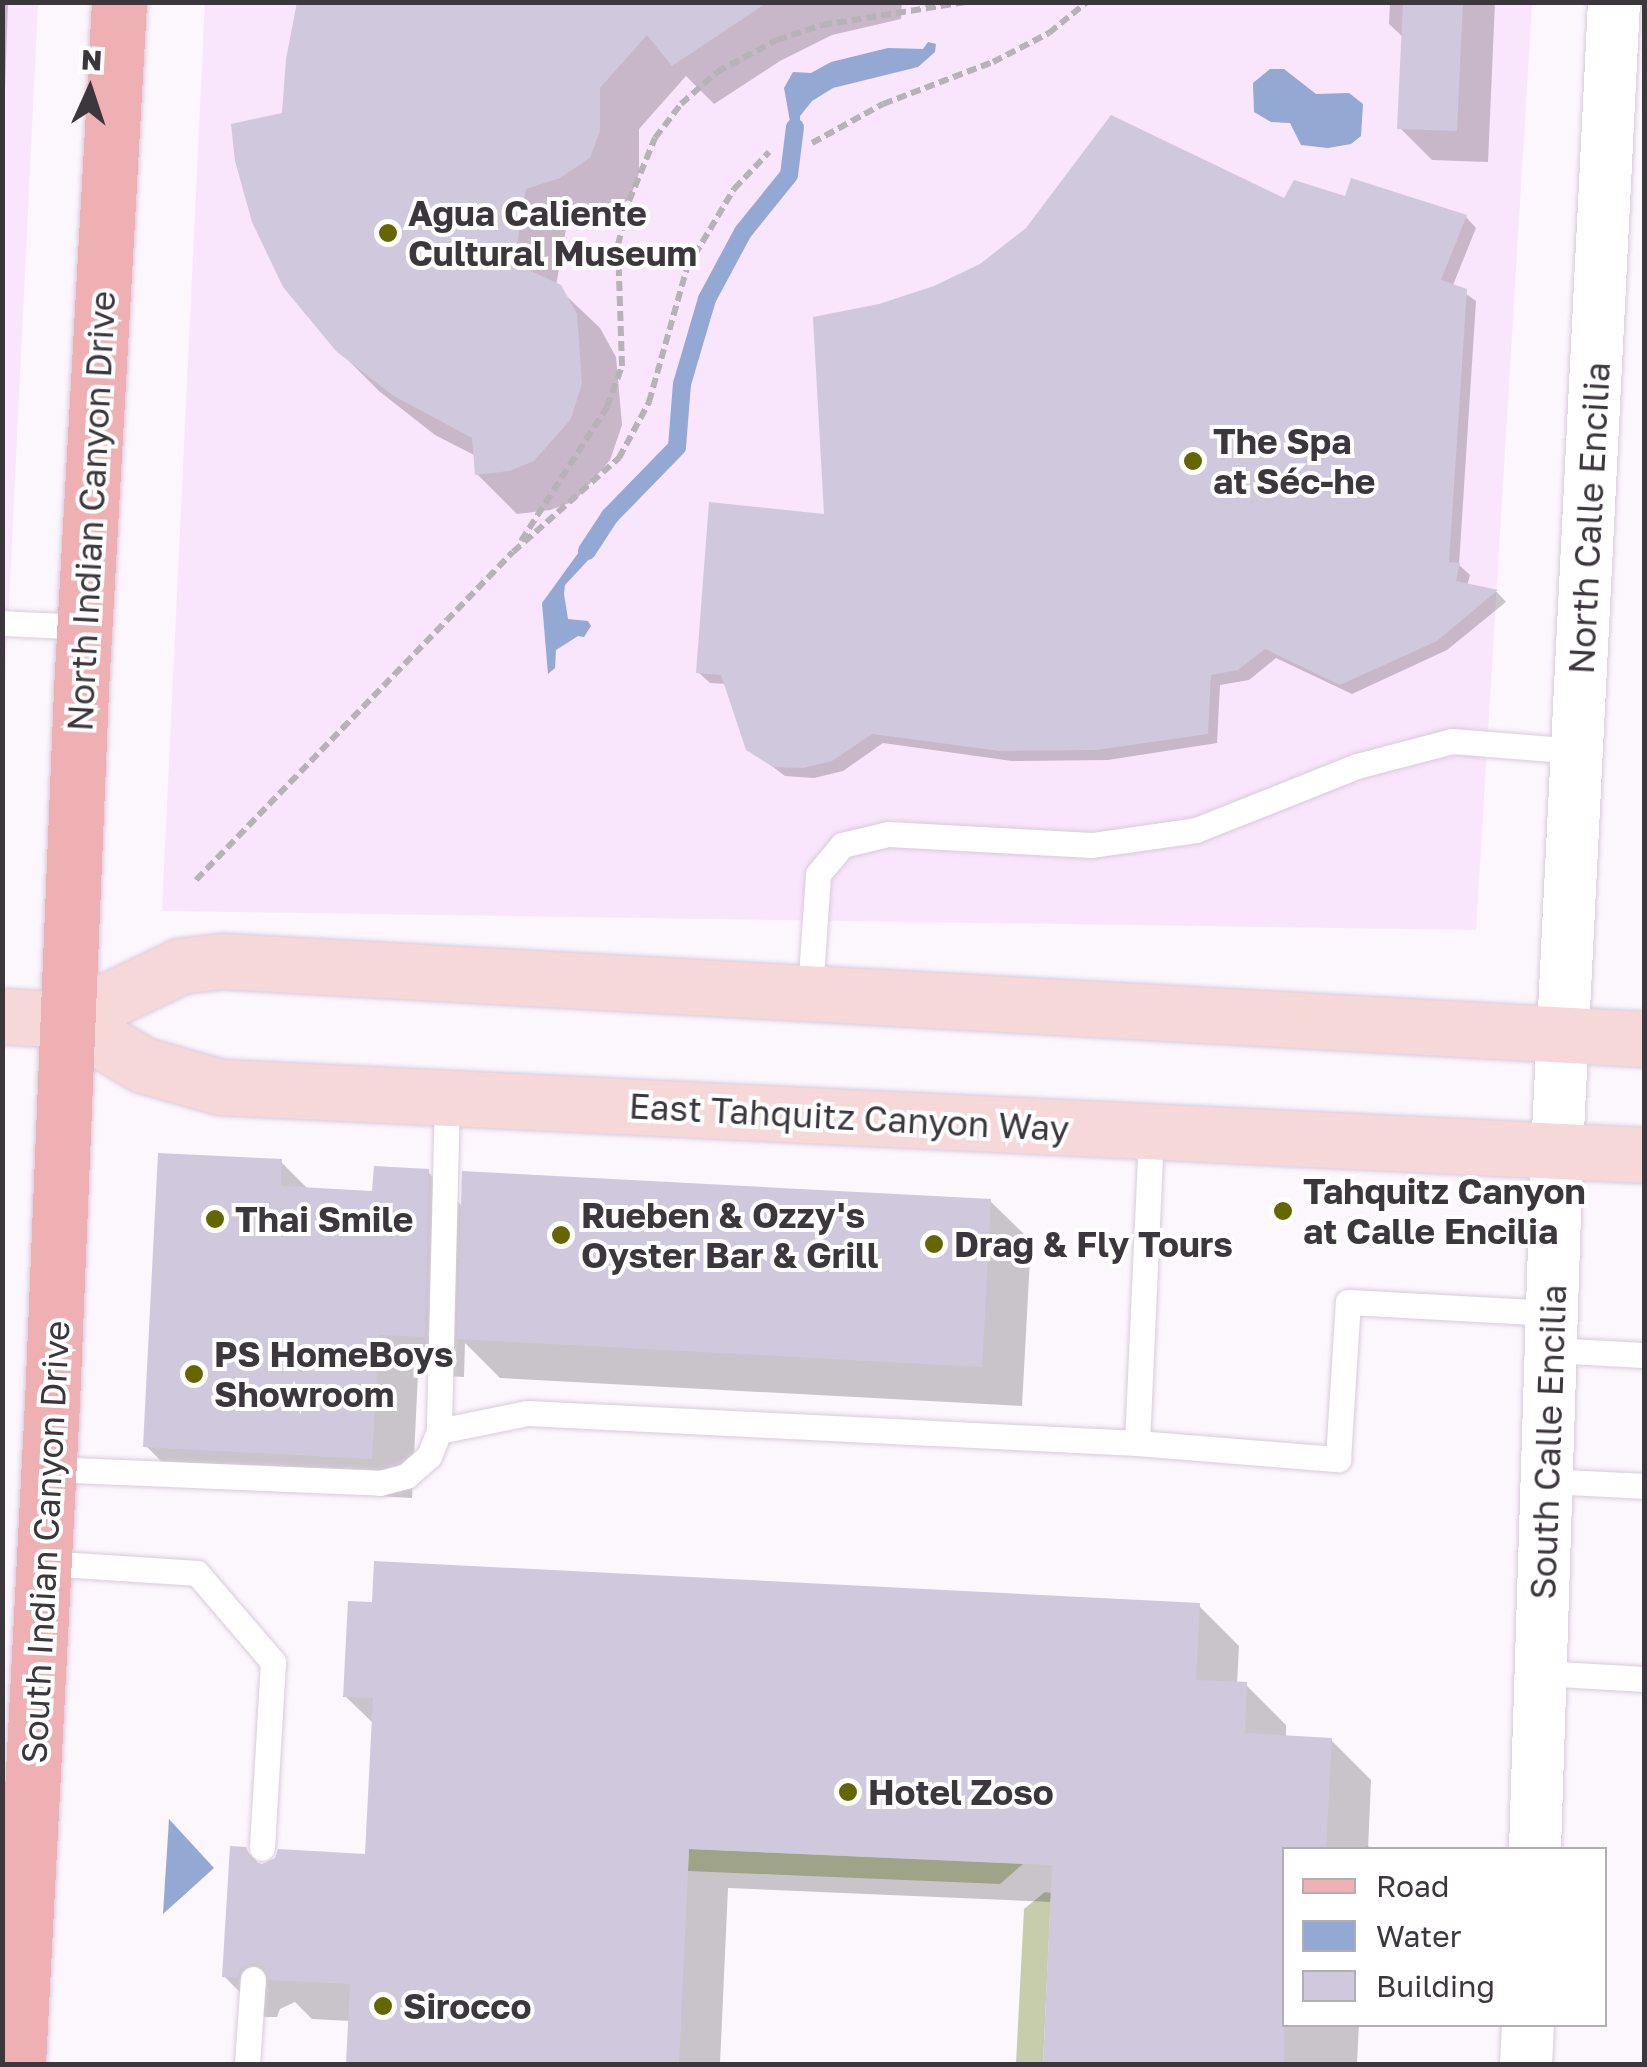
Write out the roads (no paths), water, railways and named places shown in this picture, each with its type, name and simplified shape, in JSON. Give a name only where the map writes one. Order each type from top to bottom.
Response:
[{"type":"main road","name":"North Indian Canyon Drive","points":[[68,1020],[84,627],[119,2]]},
{"type":"main road","name":"East Tahquitz Canyon Way","points":[[68,1020],[180,966],[222,961],[1644,1039]]},
{"type":"main road","name":"East Tahquitz Canyon Way","points":[[2,1016],[68,1020],[144,1065],[207,1084],[1644,1155]]},
{"type":"main road","name":"South Indian Canyon Drive","points":[[18,2064],[68,1020]]},
{"type":"street","name":"North Calle Encilia","points":[[1563,1034],[1614,2]]},
{"type":"street","name":"South Calle Encilia","points":[[1534,1847],[1563,1034]]},
{"type":"street","points":[[1526,2064],[1528,2027]]},
{"type":"lane","points":[[2,623],[84,627]]},
{"type":"lane","points":[[810,992],[818,874],[842,845],[888,834],[1092,845],[1196,830],[1356,766],[1452,740],[1578,751]]},
{"type":"lane","points":[[49,1468],[380,1483],[406,1476],[429,1456],[439,1431],[447,1098]]},
{"type":"lane","points":[[1137,1443],[1151,1132]]},
{"type":"lane","points":[[439,1431],[527,1413],[1137,1443],[1338,1459],[1348,1302],[1551,1332],[1644,1355]]},
{"type":"lane","points":[[1546,1482],[1644,1486]]},
{"type":"lane","points":[[44,1564],[197,1574],[272,1662],[262,1848]]},
{"type":"lane","points":[[1540,1673],[1644,1679]]},
{"type":"lane","points":[[247,2064],[252,1979]]},
{"type":"water","points":[[928,42],[936,44],[935,52],[918,67],[833,88],[812,101],[800,116],[800,126],[791,127],[784,88],[793,72],[811,73],[831,62],[888,48],[923,49]]},
{"type":"water","points":[[1270,69],[1284,69],[1316,94],[1349,93],[1363,104],[1361,136],[1351,144],[1328,148],[1301,145],[1290,123],[1271,122],[1254,112],[1253,83]]},
{"type":"water","points":[[584,545],[592,556],[565,585],[564,594],[568,619],[588,621],[591,626],[584,637],[578,636],[556,650],[555,668],[548,674],[542,603]]},
{"type":"water","points":[[169,1819],[214,1868],[163,1914]]},
{"type":"waterway","points":[[587,551],[610,516],[677,447],[682,384],[707,299],[743,232],[789,175],[795,127]]},
{"type":"place","name":"Agua Caliente Cultural Museum","points":[[388,233]]},
{"type":"place","name":"The Spa at Séc-he","points":[[1193,461]]},
{"type":"place","name":"Tahquitz Canyon at Calle Encilia","points":[[1283,1211]]},
{"type":"place","name":"Thai Smile","points":[[215,1219]]},
{"type":"place","name":"Rueben & Ozzy's Oyster Bar & Grill","points":[[561,1235]]},
{"type":"place","name":"Drag & Fly Tours","points":[[934,1244]]},
{"type":"place","name":"PS HomeBoys Showroom","points":[[194,1374]]},
{"type":"place","name":"Hotel Zoso","points":[[848,1792]]},
{"type":"place","name":"Sirocco","points":[[383,2006]]}]
